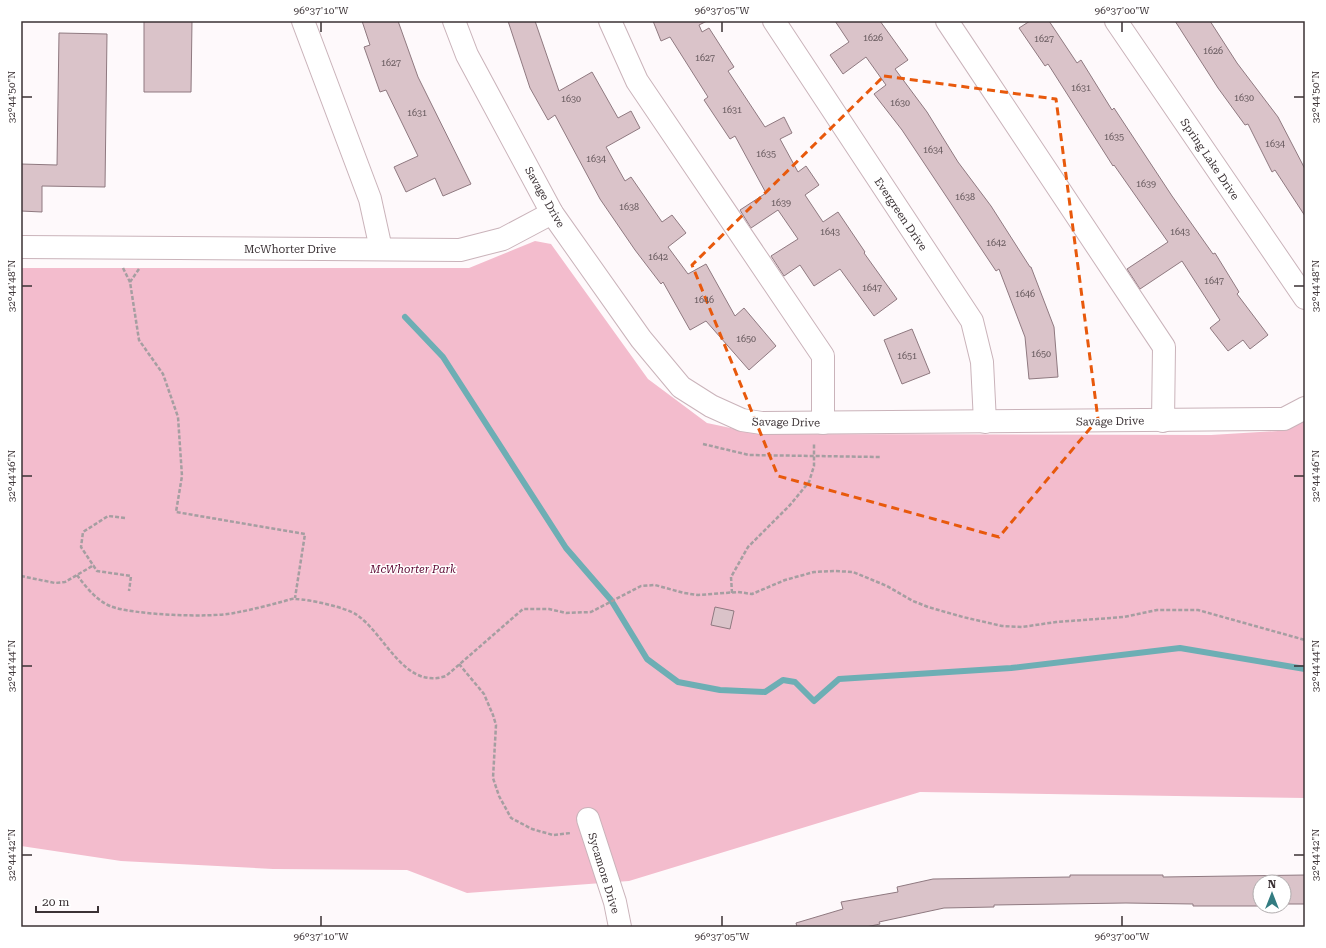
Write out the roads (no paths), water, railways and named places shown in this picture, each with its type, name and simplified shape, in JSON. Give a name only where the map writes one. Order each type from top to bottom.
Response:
[{"type":"street","points":[[303,21],[370,200],[381,249]]},
{"type":"street","name":"Savage Drive","points":[[454,21],[468,55],[552,213],[641,340],[681,387],[711,406],[742,420],[762,423],[1284,419],[1305,408]]},
{"type":"street","points":[[610,21],[637,81],[823,356],[819,423]]},
{"type":"street","name":"Evergreen Drive","points":[[774,21],[779,32],[972,321],[982,362],[985,422]]},
{"type":"street","points":[[947,21],[1164,347],[1163,421]]},
{"type":"street","name":"Spring Lake Drive","points":[[1116,21],[1305,298]]},
{"type":"street","name":"McWhorter Drive","points":[[21,248],[460,250],[503,239],[552,213]]},
{"type":"street","name":"Sycamore Drive","points":[[590,826],[615,902],[620,927]]},
{"type":"waterway","points":[[405,317],[443,357],[566,548],[611,600],[647,659],[678,682],[720,690],[765,692],[783,680],[795,682],[814,701],[839,679],[1011,668],[1180,648],[1305,669]]},
{"type":"park label","name":"McWhorter Park","points":[[413,569]]}]
